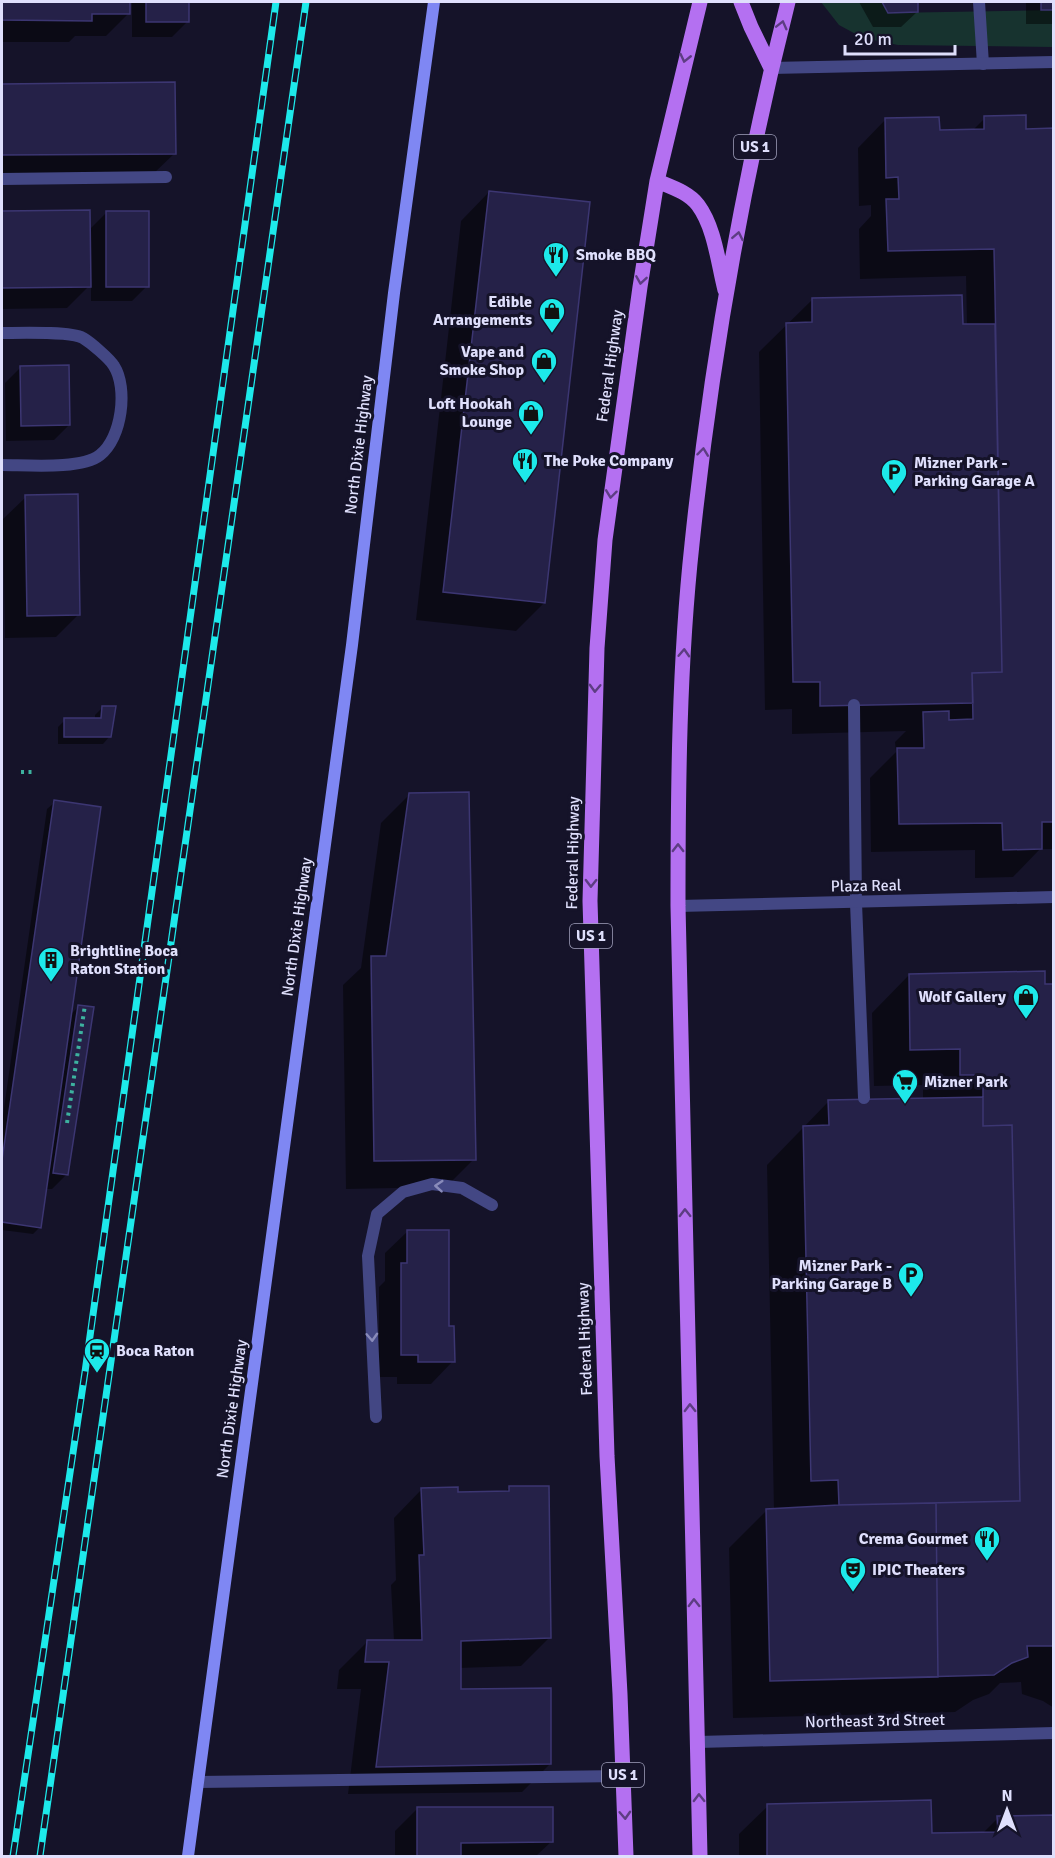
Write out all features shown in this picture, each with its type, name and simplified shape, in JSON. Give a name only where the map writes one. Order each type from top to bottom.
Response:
[{"type":"main road","name":"North Dixie Highway","points":[[188,1857],[352,645],[394,293],[434,2]]},
{"type":"main road","name":"Federal Highway","points":[[626,1857],[603,1349],[590,901],[597,648],[604,540],[657,181],[700,2]]},
{"type":"main road","points":[[741,2],[771,68]]},
{"type":"main road","name":"US 1","points":[[700,1857],[678,906],[678,783],[692,545],[708,413],[726,294],[771,68],[788,2]]},
{"type":"main road","points":[[657,181],[680,190],[697,204],[709,227],[726,294]]},
{"type":"street","points":[[979,2],[983,64]]},
{"type":"street","points":[[771,68],[1053,63]]},
{"type":"street","points":[[2,179],[166,177]]},
{"type":"street","points":[[2,333],[47,333],[82,337],[114,364],[120,382],[121,410],[116,433],[100,455],[73,465],[2,465]]},
{"type":"street","points":[[854,705],[856,903],[864,1098]]},
{"type":"street","name":"Plaza Real","points":[[678,906],[1053,897]]},
{"type":"street","points":[[376,1417],[368,1256],[377,1214],[403,1192],[432,1184],[462,1188],[492,1205]]},
{"type":"street","name":"Northeast 3rd Street","points":[[698,1742],[1053,1733]]},
{"type":"street","points":[[198,1782],[623,1776]]},
{"type":"path","points":[[21,772],[32,772]]},
{"type":"path","points":[[67,1123],[85,1005]]},
{"type":"green space","points":[[821,2],[882,2],[888,13],[1053,10],[1053,47],[898,45],[863,38],[839,25]]},
{"type":"building","points":[[2,2],[130,2],[130,14],[92,14],[92,21],[2,20]]},
{"type":"building","points":[[146,2],[189,2],[189,22],[146,22]]},
{"type":"building","points":[[882,2],[918,2],[918,12],[888,13]]},
{"type":"building","points":[[1041,2],[1054,2],[1054,10],[1041,10]]},
{"type":"building","points":[[175,82],[176,154],[2,155],[2,84]]},
{"type":"building","points":[[1026,115],[1026,129],[1054,128],[1054,822],[1042,822],[1042,849],[1003,850],[1002,823],[899,824],[897,748],[924,748],[923,712],[949,711],[949,720],[973,719],[972,673],[1002,672],[995,295],[994,249],[888,251],[886,199],[899,199],[898,177],[886,178],[885,118],[939,117],[940,130],[984,129],[984,116]]},
{"type":"building","points":[[489,191],[590,202],[545,603],[443,592]]},
{"type":"building","points":[[90,210],[91,287],[2,288],[2,211]]},
{"type":"building","points":[[106,211],[149,211],[149,287],[106,287]]},
{"type":"building","name":"Mizner Park - Parking Garage A","points":[[962,295],[963,324],[995,324],[1002,672],[972,673],[973,703],[820,706],[820,682],[793,682],[786,323],[812,322],[812,298]]},
{"type":"building","points":[[69,365],[70,425],[21,426],[20,366]]},
{"type":"building","points":[[78,494],[80,615],[27,616],[25,495]]},
{"type":"building","points":[[102,706],[116,706],[111,737],[64,737],[64,718],[101,718]]},
{"type":"building","points":[[469,792],[476,1160],[374,1161],[371,956],[386,956],[409,793]]},
{"type":"building","name":"Brightline Boca Raton Station","points":[[54,800],[101,807],[41,1228],[2,1222],[2,1160]]},
{"type":"building","points":[[1045,971],[1045,984],[1054,984],[1054,1646],[1027,1646],[1028,1657],[1012,1663],[994,1675],[770,1681],[766,1509],[1020,1501],[1012,1125],[983,1126],[983,1075],[960,1075],[960,1049],[910,1050],[909,974]]},
{"type":"building","points":[[78,1005],[94,1007],[68,1175],[53,1173]]},
{"type":"building","name":"Mizner Park - Parking Garage B","points":[[983,1097],[983,1126],[1012,1125],[1020,1501],[839,1505],[838,1480],[811,1481],[803,1126],[829,1125],[828,1100]]},
{"type":"building","points":[[407,1230],[449,1230],[449,1326],[454,1326],[455,1362],[418,1362],[418,1355],[401,1355],[401,1263],[407,1263]]},
{"type":"building","points":[[509,1486],[549,1486],[551,1638],[461,1641],[461,1689],[551,1688],[551,1764],[376,1767],[389,1662],[365,1662],[367,1640],[422,1640],[419,1555],[424,1555],[421,1488],[458,1487],[458,1492],[509,1491]]},
{"type":"building","name":"IPIC Theaters","points":[[936,1503],[938,1677],[770,1681],[766,1509]]},
{"type":"building","points":[[931,1800],[932,1833],[998,1832],[997,1816],[1054,1815],[1054,1856],[767,1856],[767,1804]]},
{"type":"building","points":[[417,1807],[553,1807],[553,1842],[461,1843],[461,1856],[417,1856]]},
{"type":"railway","points":[[13,1856],[85,1372],[276,2]]},
{"type":"railway","points":[[40,1856],[306,2]]},
{"type":"place","name":"Smoke BBQ","points":[[556,278]]},
{"type":"place","name":"Edible Arrangements","points":[[552,334]]},
{"type":"place","name":"Vape and Smoke Shop","points":[[544,384]]},
{"type":"place","name":"Loft Hookah Lounge","points":[[531,436]]},
{"type":"place","name":"The Poke Company","points":[[525,484]]},
{"type":"place","name":"Mizner Park - Parking Garage A","points":[[894,495]]},
{"type":"place","name":"Brightline Boca Raton Station","points":[[51,983]]},
{"type":"place","name":"Wolf Gallery","points":[[1026,1020]]},
{"type":"place","name":"Mizner Park","points":[[905,1105]]},
{"type":"place","name":"Mizner Park - Parking Garage B","points":[[911,1298]]},
{"type":"place","name":"Boca Raton","points":[[97,1374]]},
{"type":"place","name":"Crema Gourmet","points":[[987,1562]]},
{"type":"place","name":"IPIC Theaters","points":[[853,1593]]}]
